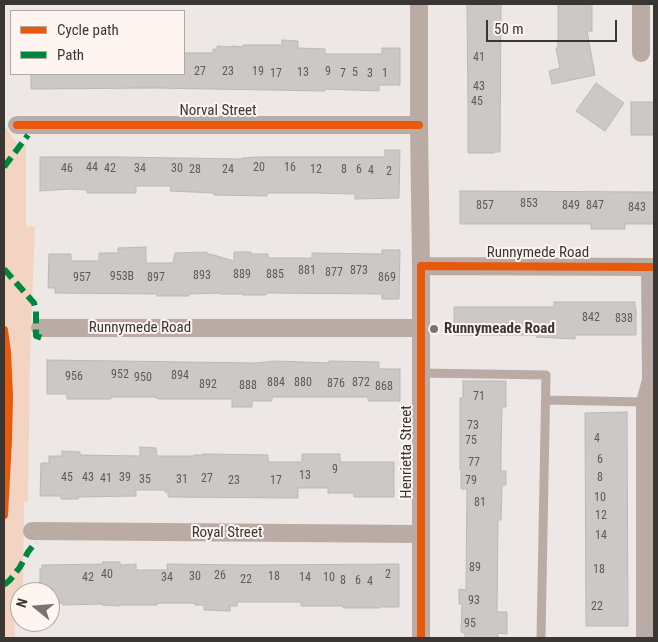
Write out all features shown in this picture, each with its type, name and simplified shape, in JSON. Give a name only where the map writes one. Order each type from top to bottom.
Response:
[{"type":"street","name":"Henrietta Street","points":[[419,4],[421,638]]},
{"type":"street","points":[[641,4],[641,52]]},
{"type":"street","name":"Norval Street","points":[[17,125],[419,125]]},
{"type":"street","name":"Runnymede Road","points":[[421,266],[652,268]]},
{"type":"street","points":[[645,638],[644,402],[650,380],[652,268]]},
{"type":"street","name":"Runnymede Road","points":[[40,328],[420,328]]},
{"type":"street","name":"Royal Street","points":[[32,531],[422,534]]},
{"type":"lane","points":[[421,374],[546,375],[541,638]]},
{"type":"lane","points":[[546,400],[644,402]]},
{"type":"shaded area","points":[[4,125],[18,145],[26,145],[26,226],[35,227],[30,354],[28,502],[24,502],[23,582],[10,582],[10,632],[15,632],[15,638],[4,638]]},
{"type":"building","points":[[467,4],[501,4],[500,152],[468,153]]},
{"type":"building","points":[[558,4],[592,4],[592,31],[587,31],[595,75],[552,84],[549,71],[560,68],[556,48],[558,48]]},
{"type":"building","points":[[282,40],[298,41],[298,48],[325,49],[325,54],[382,54],[382,48],[400,48],[400,85],[379,85],[379,91],[155,88],[31,89],[31,75],[185,75],[185,53],[213,53],[213,49],[217,49],[217,46],[282,45]]},
{"type":"building","points":[[596,83],[624,103],[605,131],[576,111]]},
{"type":"building","points":[[631,102],[654,102],[654,135],[631,135]]},
{"type":"building","points":[[385,150],[400,150],[399,198],[355,199],[355,194],[314,193],[267,193],[267,196],[214,195],[214,193],[170,191],[171,186],[136,186],[136,193],[87,193],[87,190],[71,189],[40,191],[40,157],[242,159],[257,157],[385,157]]},
{"type":"building","points":[[460,191],[654,192],[654,224],[625,224],[625,229],[591,229],[591,224],[460,224]]},
{"type":"building","points":[[146,247],[146,263],[173,263],[175,253],[207,252],[207,254],[234,261],[234,252],[268,254],[268,258],[312,258],[312,253],[382,254],[382,250],[400,250],[399,299],[382,299],[382,294],[267,293],[266,295],[243,295],[220,293],[189,294],[189,296],[157,296],[157,294],[55,293],[55,288],[48,288],[49,254],[71,254],[71,261],[99,261],[99,253],[118,253],[118,248]]},
{"type":"building","points":[[554,302],[635,302],[636,335],[575,335],[575,339],[536,337],[536,335],[454,335],[454,307],[554,307]]},
{"type":"building","points":[[47,360],[255,363],[276,361],[379,362],[379,369],[400,369],[400,401],[368,401],[368,397],[272,397],[272,401],[252,401],[252,407],[232,407],[232,399],[111,397],[111,399],[67,399],[67,394],[47,394]]},
{"type":"building","points":[[463,381],[506,381],[506,407],[502,407],[501,471],[506,471],[506,485],[502,485],[501,520],[498,520],[497,612],[507,612],[507,634],[498,633],[498,638],[465,638],[465,633],[461,632],[462,604],[459,604],[459,589],[466,590],[467,489],[461,489],[460,469],[460,398],[463,398]]},
{"type":"building","points":[[627,412],[628,626],[586,626],[585,413]]},
{"type":"building","points":[[140,447],[156,448],[157,456],[194,456],[203,454],[268,455],[268,462],[302,462],[302,454],[340,454],[340,462],[394,462],[394,497],[354,497],[354,493],[328,493],[328,488],[298,488],[298,498],[168,497],[168,492],[165,492],[165,490],[136,490],[136,496],[78,497],[78,499],[61,499],[61,496],[40,496],[41,463],[49,463],[49,456],[62,456],[62,451],[80,452],[80,455],[140,456]]},
{"type":"building","points":[[103,562],[120,562],[120,565],[136,564],[136,570],[167,570],[167,564],[399,564],[399,607],[343,608],[343,606],[301,606],[301,602],[237,602],[237,606],[230,606],[230,611],[204,610],[204,605],[195,605],[195,603],[157,603],[157,605],[120,606],[102,604],[63,605],[63,603],[60,603],[60,582],[40,582],[40,569],[42,569],[42,565],[103,564]]},
{"type":"marked path","points":[[4,167],[28,135]]},
{"type":"marked path","points":[[4,269],[34,303],[36,311],[36,336],[45,339]]},
{"type":"marked path","points":[[4,585],[20,567],[36,542]]},
{"type":"cycle path","points":[[17,125],[419,125]]},
{"type":"cycle path","points":[[421,638],[421,266],[654,267]]},
{"type":"cycle path","points":[[4,330],[9,396],[4,515]]},
{"type":"place","name":"Runnymeade Road","points":[[434,329]]}]
